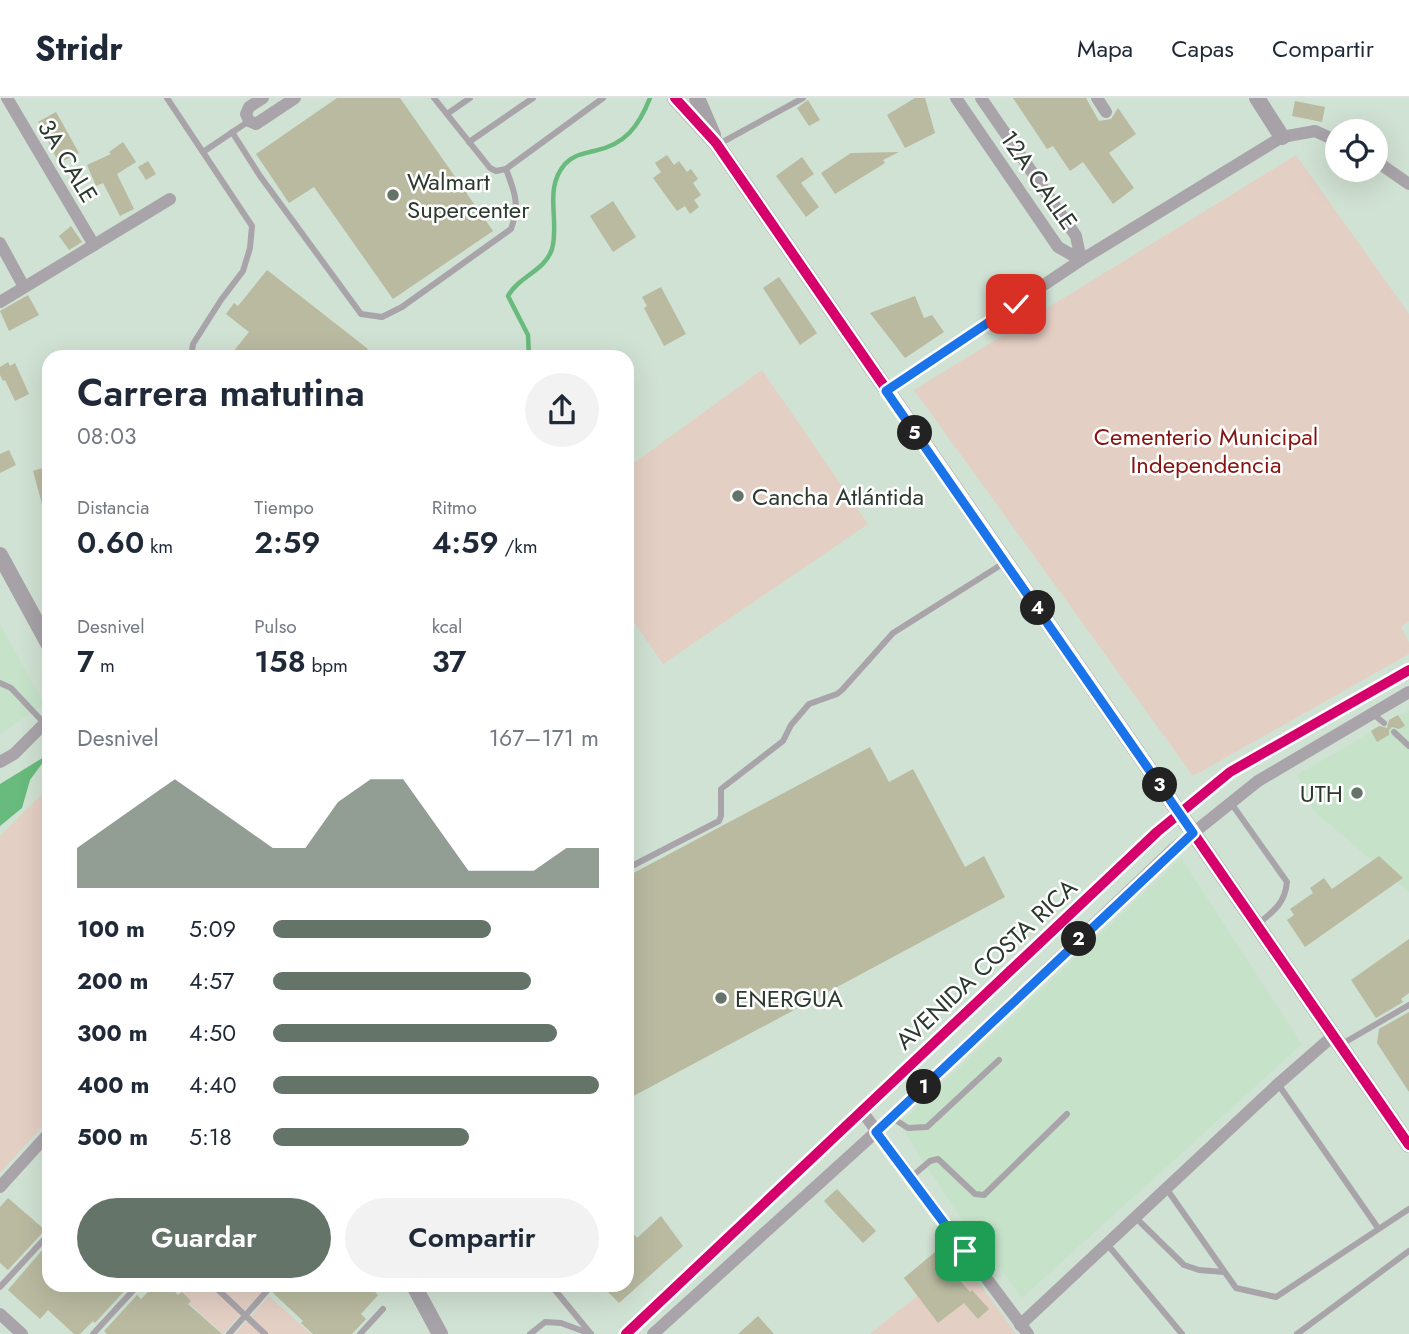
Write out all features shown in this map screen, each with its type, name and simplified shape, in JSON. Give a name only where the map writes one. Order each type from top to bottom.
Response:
[{"type":"street","name":"3A CALE","points":[[6,98],[93,246]]},
{"type":"street","points":[[263,98],[250,107],[246,114],[249,121],[260,123],[295,98]]},
{"type":"street","points":[[697,98],[717,144]]},
{"type":"street","points":[[679,104],[693,109],[697,98]]},
{"type":"street","name":"12A CALLE","points":[[956,98],[1058,247],[1081,260]]},
{"type":"street","points":[[1097,98],[1106,112]]},
{"type":"street","points":[[1258,98],[1282,137]]},
{"type":"street","name":"12A CALLE","points":[[983,99],[1076,236],[1081,260]]},
{"type":"street","points":[[679,104],[717,144],[1407,1138]]},
{"type":"street","points":[[886,391],[1081,260],[1282,137],[1315,131],[1325,136]]},
{"type":"street","points":[[1388,169],[1409,184]]},
{"type":"street","points":[[0,302],[170,199]]},
{"type":"street","points":[[0,243],[24,288]]},
{"type":"street","points":[[0,555],[42,632]]},
{"type":"street","name":"AVENIDA COSTA RICA","points":[[626,1334],[1179,813],[1230,772],[1409,670]]},
{"type":"street","name":"AVENIDA COSTA RICA","points":[[653,1334],[876,1132],[1193,833],[1258,781],[1409,692]]},
{"type":"street","points":[[0,762],[14,754],[42,725]]},
{"type":"street","points":[[861,1110],[1024,1329],[1107,1244],[1278,1084],[1337,1040]]},
{"type":"street","points":[[0,1187],[42,1141]]},
{"type":"street","points":[[417,1292],[440,1334]]},
{"type":"street","points":[[0,1314],[22,1334]]},
{"type":"lane","points":[[167,98],[252,226],[250,248],[243,271],[221,300],[193,344],[192,350]]},
{"type":"lane","points":[[434,98],[490,168],[496,171],[506,169],[602,98]]},
{"type":"lane","points":[[447,114],[470,98]]},
{"type":"lane","points":[[469,142],[533,98]]},
{"type":"lane","points":[[717,144],[803,98]]},
{"type":"lane","points":[[203,152],[249,121]]},
{"type":"lane","points":[[232,132],[260,176],[361,314],[382,317],[402,307],[511,229],[517,212],[514,191],[506,169]]},
{"type":"lane","points":[[634,865],[719,821],[721,789],[783,741],[791,725],[809,704],[837,694],[893,634],[1006,562]]},
{"type":"lane","points":[[0,683],[11,688],[42,717]]},
{"type":"lane","points":[[1371,713],[1384,723]]},
{"type":"lane","points":[[1394,732],[1409,746]]},
{"type":"lane","points":[[1231,802],[1287,882],[1285,896],[1280,905],[1257,925]]},
{"type":"lane","points":[[1337,1040],[1409,1005]]},
{"type":"lane","points":[[891,1117],[908,1128],[928,1127],[999,1060]]},
{"type":"lane","points":[[1278,1084],[1378,1228]]},
{"type":"lane","points":[[911,1178],[930,1161],[938,1159],[975,1194],[984,1195],[1068,1114]]},
{"type":"lane","points":[[1166,1188],[1236,1288],[1276,1297],[1409,1209]]},
{"type":"lane","points":[[1135,1217],[1184,1265],[1199,1270],[1225,1272]]},
{"type":"lane","points":[[0,1287],[42,1242]]},
{"type":"lane","points":[[1107,1244],[1182,1334]]},
{"type":"lane","points":[[1297,1334],[1409,1251]]},
{"type":"lane","points":[[93,1334],[132,1292]]},
{"type":"lane","points":[[220,1292],[265,1334]]},
{"type":"lane","points":[[229,1334],[266,1292]]},
{"type":"lane","points":[[557,1292],[591,1334]]},
{"type":"lane","points":[[360,1334],[383,1309]]},
{"type":"lane","points":[[530,1334],[545,1322],[561,1324],[591,1334]]},
{"type":"shaded area","points":[[0,624],[42,700],[42,705],[0,734]]},
{"type":"shaded area","name":"UTH","points":[[1409,710],[1409,892],[1313,810],[1297,775]]},
{"type":"shaded area","points":[[42,758],[42,764],[30,780],[22,808],[0,826],[0,784]]},
{"type":"shaded area","points":[[1181,858],[1302,1044],[1022,1298],[962,1220],[899,1124]]},
{"type":"green space","name":"Cementerio Municipal Independencia","points":[[1296,155],[1409,314],[1409,621],[1401,627],[1409,642],[1409,654],[1193,776],[914,390]]},
{"type":"green space","name":"Cancha Atlántida","points":[[762,370],[868,524],[663,664],[634,622],[634,463]]},
{"type":"green space","points":[[42,794],[42,1127],[0,1173],[0,836]]},
{"type":"green space","points":[[962,1260],[1016,1334],[870,1334]]},
{"type":"green space","points":[[177,1292],[261,1292],[223,1334]]},
{"type":"green space","points":[[269,1296],[311,1334],[235,1334]]},
{"type":"building","name":"Walmart Supercenter","points":[[337,98],[400,98],[493,231],[393,299],[314,187],[289,203],[256,154]]},
{"type":"building","points":[[915,98],[925,98],[935,133],[905,148],[887,115]]},
{"type":"building","points":[[1013,98],[1086,98],[1099,121],[1111,119],[1118,108],[1136,134],[1109,153],[1134,188],[1113,204],[1083,162],[1070,171],[1053,146],[1047,149]]},
{"type":"building","points":[[808,100],[820,120],[809,126],[797,108]]},
{"type":"building","points":[[1295,101],[1325,107],[1322,122],[1292,116]]},
{"type":"building","points":[[56,112],[79,153],[59,163],[38,122]]},
{"type":"building","points":[[123,142],[136,162],[117,174],[134,209],[120,216],[103,183],[96,186],[87,165],[111,154],[109,152]]},
{"type":"building","points":[[899,152],[835,194],[821,173],[851,153]]},
{"type":"building","points":[[667,155],[674,165],[679,161],[687,172],[691,169],[698,179],[693,183],[701,195],[694,200],[699,207],[690,214],[685,206],[677,211],[653,178],[661,172],[655,163]]},
{"type":"building","points":[[802,157],[814,174],[801,183],[819,207],[806,217],[776,176]]},
{"type":"building","points":[[148,161],[156,174],[146,180],[138,167]]},
{"type":"building","points":[[613,201],[636,237],[613,252],[590,216]]},
{"type":"building","points":[[71,226],[82,242],[69,250],[59,236]]},
{"type":"building","points":[[267,270],[368,349],[235,350],[249,332],[226,314],[234,303],[238,306]]},
{"type":"building","points":[[779,277],[817,333],[800,345],[763,288]]},
{"type":"building","points":[[661,287],[686,334],[664,346],[644,308],[647,306],[642,297]]},
{"type":"building","points":[[28,295],[39,315],[9,331],[0,311]]},
{"type":"building","points":[[915,296],[924,318],[932,315],[944,332],[905,358],[870,313]]},
{"type":"building","points":[[8,362],[10,366],[15,363],[29,394],[15,401],[0,375],[0,367]]},
{"type":"building","points":[[9,450],[16,465],[0,473],[0,454]]},
{"type":"building","points":[[42,468],[42,504],[33,471]]},
{"type":"building","points":[[1398,715],[1405,726],[1399,729],[1392,727],[1389,735],[1377,742],[1371,731],[1379,726],[1387,728],[1389,720]]},
{"type":"building","name":"ENERGUA","points":[[870,747],[889,782],[913,769],[965,867],[984,856],[1005,897],[634,1096],[634,873]]},
{"type":"building","points":[[1379,856],[1403,878],[1305,947],[1287,920],[1294,915],[1290,909],[1313,893],[1310,888],[1324,878],[1332,889]]},
{"type":"building","points":[[1409,939],[1409,993],[1401,999],[1403,1002],[1376,1018],[1351,980]]},
{"type":"building","points":[[1409,1012],[1409,1092],[1377,1043],[1379,1029]]},
{"type":"building","points":[[837,1189],[876,1231],[863,1243],[824,1201]]},
{"type":"building","points":[[8,1198],[42,1227],[42,1233],[8,1270],[0,1263],[0,1207]]},
{"type":"building","points":[[661,1216],[683,1246],[634,1290],[634,1234],[637,1238]]},
{"type":"building","points":[[42,1250],[42,1292],[123,1292],[95,1323],[93,1321],[80,1334],[74,1334],[48,1310],[40,1319],[8,1290]]},
{"type":"building","points":[[935,1252],[970,1292],[972,1290],[989,1309],[978,1319],[964,1303],[938,1323],[904,1278]]},
{"type":"building","points":[[148,1292],[175,1292],[178,1295],[182,1292],[191,1301],[188,1304],[222,1334],[107,1334],[104,1331],[137,1295],[141,1299]]},
{"type":"building","points":[[375,1292],[378,1295],[361,1314],[366,1319],[352,1334],[313,1334],[273,1293]]},
{"type":"building","points":[[608,1292],[631,1292],[619,1303]]},
{"type":"building","points":[[758,1316],[774,1334],[738,1334]]},
{"type":"waterway","points":[[529,350],[528,335],[508,296],[549,257],[554,238],[553,194],[558,174],[565,164],[575,157],[605,148],[630,133],[650,98]]},
{"type":"cycle path","points":[[675,98],[716,143],[1409,1145]]},
{"type":"cycle path","points":[[626,1334],[1157,832],[1230,772],[1409,670]]},
{"type":"place","name":"Walmart Supercenter","points":[[393,195]]},
{"type":"place","name":"Cancha Atlántida","points":[[738,496]]},
{"type":"place","name":"UTH","points":[[1357,793]]},
{"type":"place","name":"ENERGUA","points":[[721,998]]},
{"type":"route","points":[[965,1251],[876,1132],[1193,833],[886,391],[1016,304]]}]
